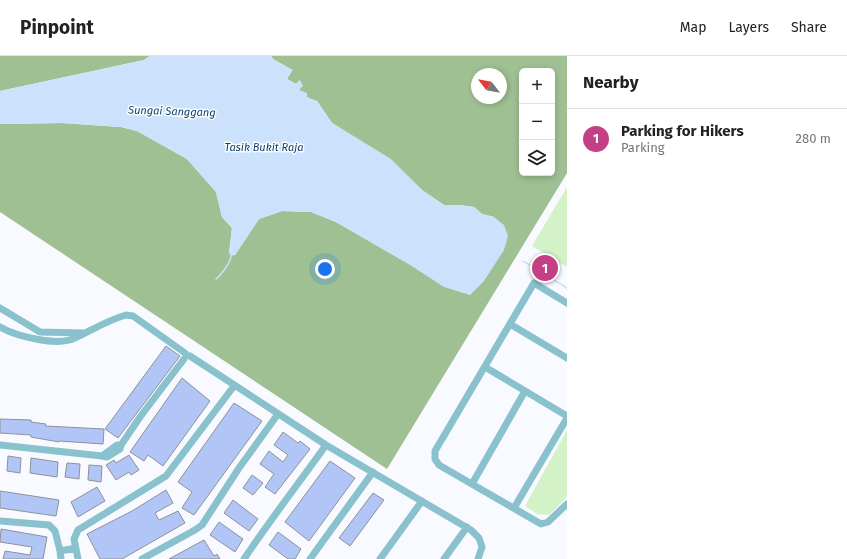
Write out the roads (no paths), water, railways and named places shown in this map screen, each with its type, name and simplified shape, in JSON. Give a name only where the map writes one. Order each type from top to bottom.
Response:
[{"type":"street","points":[[567,303],[534,283],[435,451],[435,458],[439,465],[541,524],[548,522],[567,504]]},
{"type":"street","points":[[0,308],[40,332],[84,333]]},
{"type":"street","points":[[0,327],[23,337],[62,341],[76,338],[120,317],[133,316],[186,356],[326,445],[467,527],[479,538],[482,547],[478,559]]},
{"type":"street","points":[[510,324],[567,358]]},
{"type":"street","points":[[0,446],[102,456],[117,445],[121,445],[186,356]]},
{"type":"street","points":[[485,367],[567,417],[514,508]]},
{"type":"street","points":[[78,559],[74,539],[78,530],[166,476],[234,386]]},
{"type":"street","points":[[472,484],[526,391]]},
{"type":"street","points":[[142,559],[202,525],[239,468],[278,414]]},
{"type":"street","points":[[244,559],[273,515],[290,495],[326,445]]},
{"type":"street","points":[[310,559],[373,472]]},
{"type":"street","points":[[380,559],[422,501]]},
{"type":"street","points":[[0,521],[49,525],[55,531],[61,559]]},
{"type":"street","points":[[444,559],[467,527]]},
{"type":"street","points":[[60,551],[76,548]]},
{"type":"water","name":"Tasik Bukit Raja","points":[[150,56],[271,56],[273,59],[293,70],[287,79],[296,84],[300,80],[303,86],[299,90],[307,93],[307,97],[317,101],[332,123],[391,159],[422,190],[444,205],[474,207],[482,214],[494,217],[504,225],[508,236],[504,250],[484,281],[470,295],[444,287],[407,263],[336,222],[311,212],[282,211],[259,219],[235,255],[231,256],[229,253],[232,227],[222,217],[216,192],[187,159],[137,131],[121,127],[62,123],[0,124],[0,91],[144,60]]},
{"type":"waterway","points":[[216,279],[229,262],[231,256]]},
{"type":"waterway","name":"Sungai Sanggang","points":[[523,261],[567,288]]},
{"type":"place","name":"Parking for Hikers","points":[[545,268]]}]
